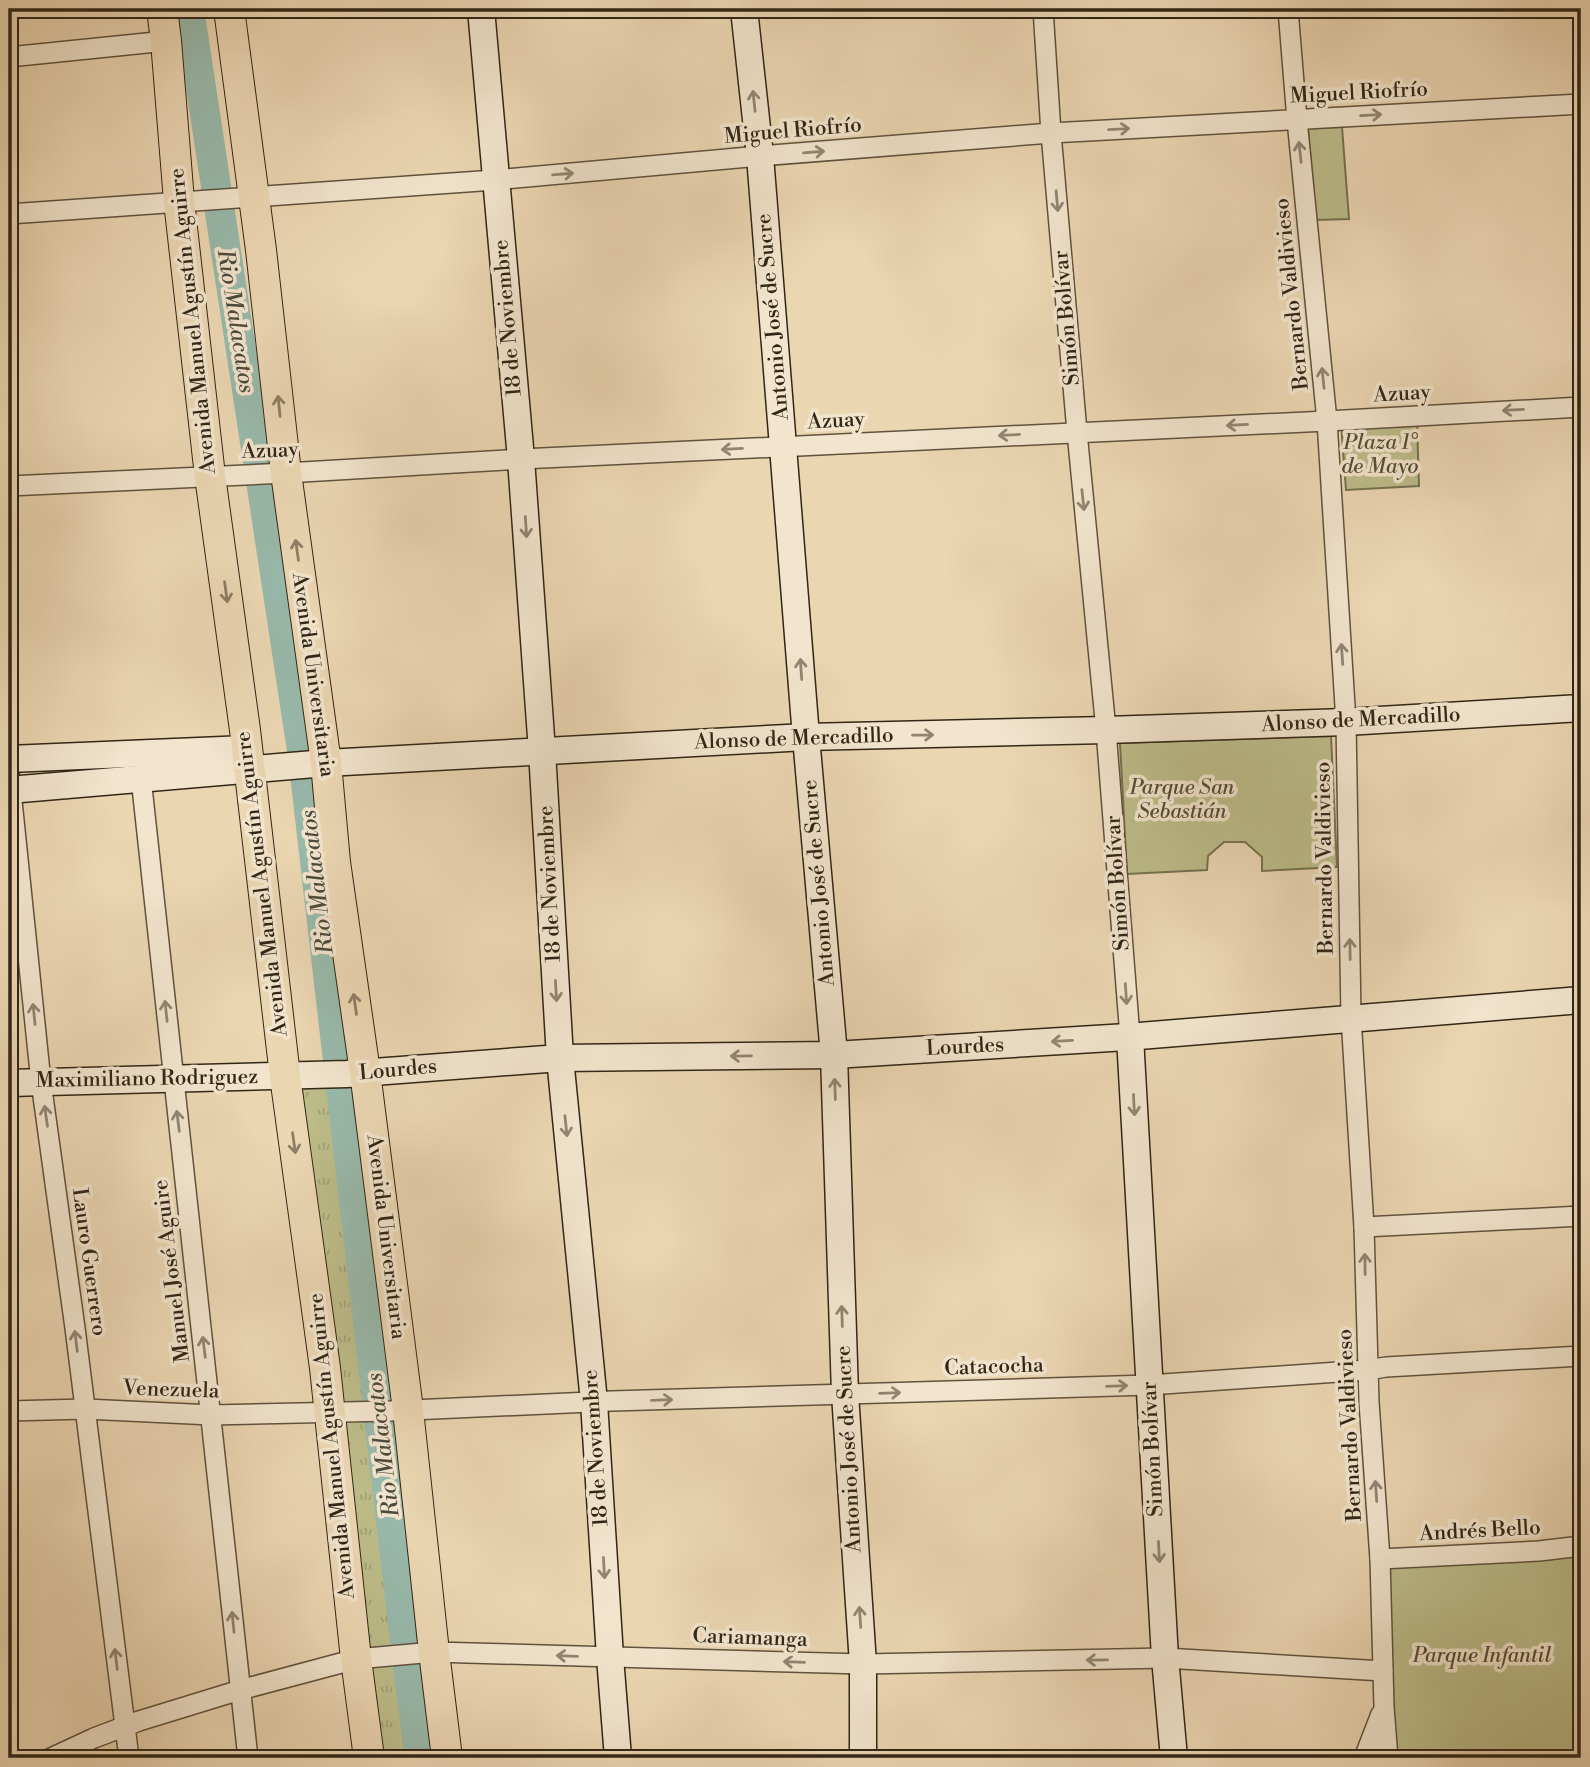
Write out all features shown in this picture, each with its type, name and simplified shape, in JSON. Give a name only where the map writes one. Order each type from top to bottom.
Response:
[{"type":"main road","name":"Avenida Manuel Agustín Aguirre","points":[[162,9],[215,476],[337,1412],[362,1659],[369,1758]]},
{"type":"main road","name":"Avenida Universitaria","points":[[229,9],[279,474],[318,764],[335,862],[356,1073],[399,1411],[426,1653],[447,1758]]},
{"type":"street","name":"18 de Noviembre","points":[[481,9],[521,459],[560,1058],[594,1402],[618,1758]]},
{"type":"street","name":"Antonio José de Sucre","points":[[744,9],[760,156],[834,1055],[845,1394],[863,1664],[863,1758]]},
{"type":"street","name":"Simón Bolívar","points":[[1043,9],[1051,133],[1106,730],[1130,1037],[1165,1658],[1174,1758]]},
{"type":"street","name":"Bernardo Valdivieso","points":[[1288,9],[1327,421],[1346,722],[1351,1017],[1364,1227],[1367,1370],[1380,1559],[1388,1758]]},
{"type":"street","points":[[9,57],[166,41]]},
{"type":"street","name":"Miguel Riofrío","points":[[9,214],[495,180],[1051,133],[1581,104]]},
{"type":"street","name":"Azuay","points":[[9,486],[1581,407]]},
{"type":"street","name":"Alonso de Mercadillo","points":[[9,759],[318,764],[806,737],[1346,722],[1581,708]]},
{"type":"street","name":"Alonso de Mercadillo","points":[[9,784],[141,778],[175,763]]},
{"type":"street","name":"Manuel José Aguire","points":[[141,778],[248,1758]]},
{"type":"street","name":"Lauro Guerrero","points":[[9,784],[41,1082],[129,1758]]},
{"type":"street","name":"Lourdes","points":[[295,1075],[560,1058],[834,1055],[1130,1037],[1581,999]]},
{"type":"street","name":"Maximiliano Rodriguez","points":[[9,1083],[295,1075]]},
{"type":"street","points":[[1364,1227],[1581,1216]]},
{"type":"street","name":"Catacocha","points":[[399,1411],[594,1402],[1149,1385],[1581,1356]]},
{"type":"street","name":"Venezuela","points":[[9,1411],[85,1409],[212,1415],[399,1411]]},
{"type":"street","name":"Andrés Bello","points":[[1380,1559],[1581,1546]]},
{"type":"street","name":"Cariamanga","points":[[51,1758],[139,1721],[240,1690],[362,1659],[426,1653],[863,1664],[1165,1658],[1383,1671]]},
{"type":"street","points":[[1364,1758],[1384,1707]]},
{"type":"green space","points":[[1342,127],[1349,219],[1316,220],[1308,128]]},
{"type":"green space","name":"Plaza 1° de Mayo","points":[[1417,421],[1419,486],[1346,490],[1341,423]]},
{"type":"green space","name":"Parque San Sebastián","points":[[1331,736],[1337,867],[1262,871],[1262,857],[1245,842],[1224,842],[1208,856],[1207,870],[1127,874],[1120,743]]},
{"type":"green space","points":[[365,1072],[447,1758],[369,1758],[285,1076]]},
{"type":"green space","name":"Parque Infantil","points":[[1581,1546],[1581,1758],[1364,1758],[1384,1707],[1380,1559]]},
{"type":"waterway","name":"Rio Malacatos","points":[[189,9],[303,757],[420,1758]]}]
